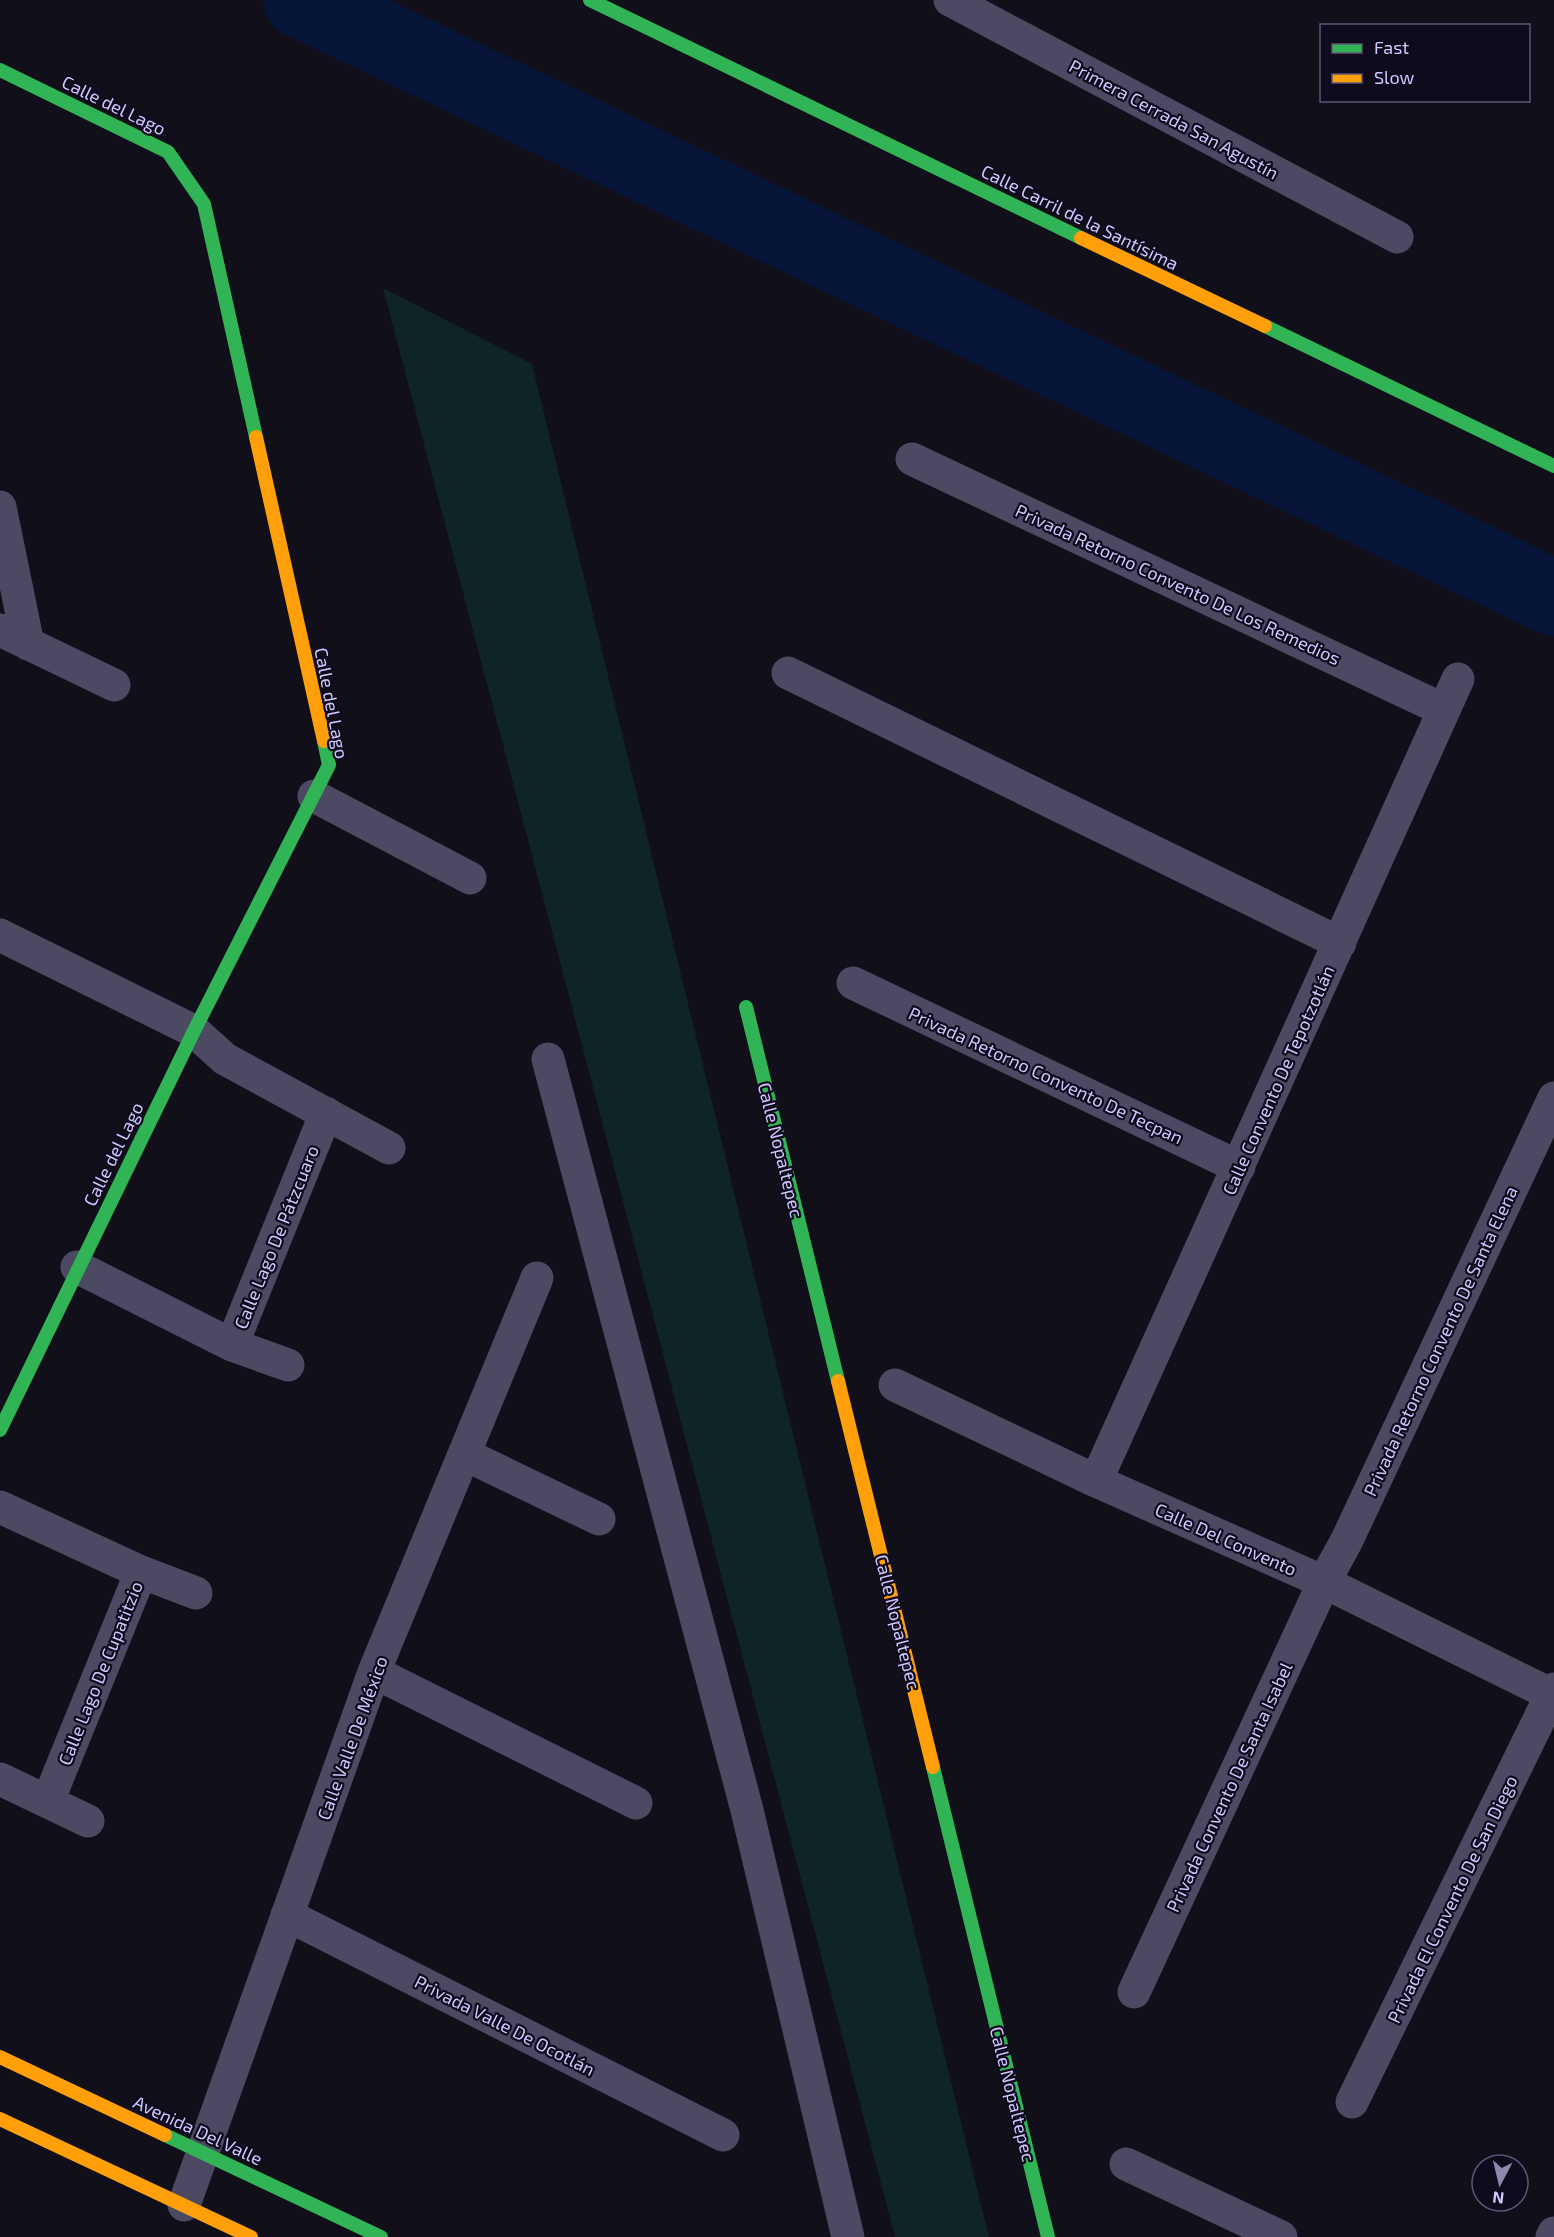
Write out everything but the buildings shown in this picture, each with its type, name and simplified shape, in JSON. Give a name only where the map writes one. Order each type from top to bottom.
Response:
[{"type":"street","name":"Calle Carril de la Santísima","points":[[590,0],[1554,466]]},
{"type":"street","name":"Primera Cerrada San Agustín","points":[[950,0],[1397,237]]},
{"type":"street","name":"Calle del Lago","points":[[0,70],[168,152],[204,204],[329,765],[194,1030],[77,1267],[0,1430]]},
{"type":"street","name":"Privada Retorno Convento De Los Remedios","points":[[912,459],[1444,710]]},
{"type":"street","points":[[0,507],[14,637],[114,685]]},
{"type":"street","points":[[788,673],[1340,943]]},
{"type":"street","name":"Calle Convento De Tepotzotlán","points":[[1096,1480],[1458,679]]},
{"type":"street","points":[[314,796],[470,878]]},
{"type":"street","points":[[0,935],[194,1030],[225,1059],[389,1148]]},
{"type":"street","name":"Privada Retorno Convento De Tecpan","points":[[853,983],[1239,1167]]},
{"type":"street","name":"Calle Nopaltepec","points":[[746,1006],[1048,2237]]},
{"type":"street","points":[[548,1059],[747,1810],[848,2237]]},
{"type":"street","name":"Privada Retorno Convento De Santa Elena","points":[[1324,1582],[1347,1540],[1554,1098]]},
{"type":"street","name":"Calle Lago De Pátzcuaro","points":[[77,1267],[232,1345],[326,1113]]},
{"type":"street","name":"Calle Valle De México","points":[[184,2205],[374,1672],[466,1455],[537,1278]]},
{"type":"street","points":[[232,1345],[288,1365]]},
{"type":"street","name":"Calle Del Convento","points":[[895,1385],[1096,1480],[1324,1582],[1553,1694]]},
{"type":"street","points":[[466,1455],[599,1519]]},
{"type":"street","name":"Calle Lago De Cupatitzio","points":[[0,1507],[141,1572],[48,1801]]},
{"type":"street","points":[[141,1572],[196,1593]]},
{"type":"street","name":"Privada Convento De Santa Isabel","points":[[1134,1992],[1324,1582]]},
{"type":"street","points":[[374,1672],[636,1803]]},
{"type":"street","name":"Privada El Convento De San Diego","points":[[1352,2102],[1553,1694]]},
{"type":"street","points":[[0,1779],[88,1821]]},
{"type":"street","name":"Privada Valle De Ocotlán","points":[[287,1915],[723,2135]]},
{"type":"street","name":"Avenida Del Valle","points":[[0,2057],[381,2237]]},
{"type":"street","points":[[0,2119],[251,2237]]},
{"type":"street","points":[[1126,2164],[1281,2237]]},
{"type":"green space","points":[[383,288],[532,364],[989,2237],[895,2237]]},
{"type":"waterway","points":[[301,0],[1554,598]]},
{"type":"traffic: fast","points":[[590,0],[1081,238]]},
{"type":"traffic: fast","points":[[0,70],[168,152],[204,204],[256,437]]},
{"type":"traffic: fast","points":[[1265,326],[1554,466]]},
{"type":"traffic: fast","points":[[0,1430],[194,1031],[329,765],[324,741]]},
{"type":"traffic: fast","points":[[746,1007],[838,1381]]},
{"type":"traffic: fast","points":[[933,1767],[1048,2237]]},
{"type":"traffic: fast","points":[[165,2135],[381,2237]]},
{"type":"traffic: slow","points":[[1081,238],[1265,326]]},
{"type":"traffic: slow","points":[[256,437],[324,741]]},
{"type":"traffic: slow","points":[[838,1381],[933,1767]]},
{"type":"traffic: slow","points":[[0,2057],[165,2135]]},
{"type":"traffic: slow","points":[[0,2119],[251,2237]]}]
